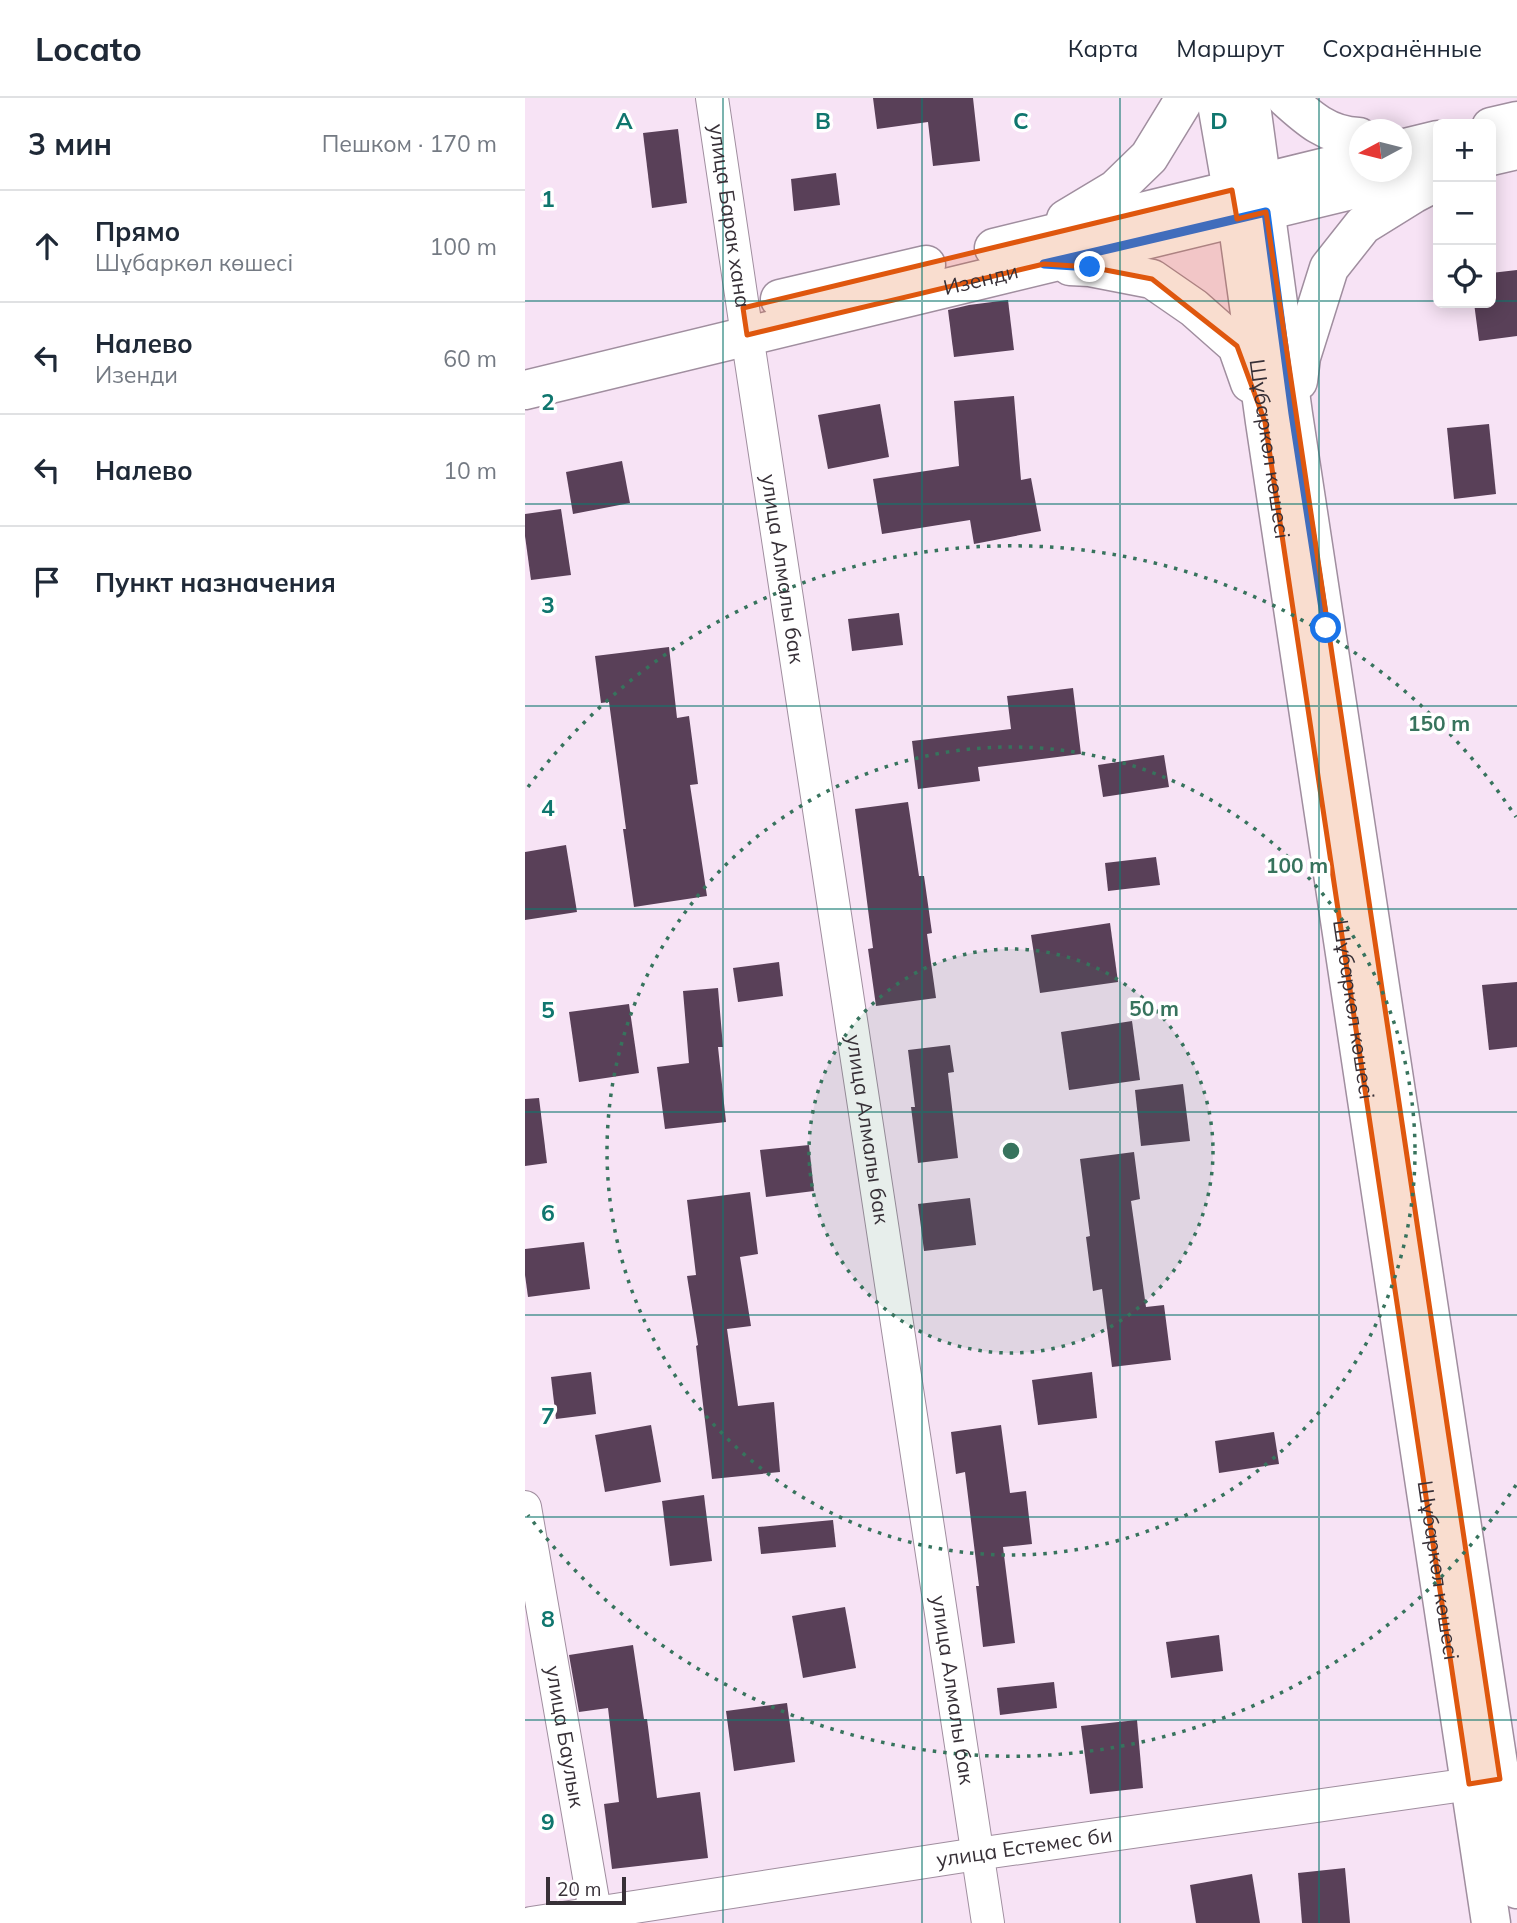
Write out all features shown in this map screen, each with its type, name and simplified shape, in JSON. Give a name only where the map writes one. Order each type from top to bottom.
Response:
[{"type":"street","name":"улица Барак хана","points":[[712,98],[745,322]]},
{"type":"street","points":[[1037,252],[1116,189],[1149,157],[1183,98]]},
{"type":"street","name":"Шұбаркөл көшесі","points":[[1216,98],[1249,201]]},
{"type":"street","name":"Шұбаркөл көшесі","points":[[1250,98],[1249,201],[1279,418],[1495,1780],[1517,1889]]},
{"type":"street","points":[[1286,98],[1316,124],[1349,136]]},
{"type":"street","points":[[1496,126],[1517,121]]},
{"type":"street","points":[[1412,137],[1433,137]]},
{"type":"street","points":[[1412,146],[1433,139]]},
{"type":"street","points":[[1496,155],[1517,150]]},
{"type":"street","name":"Изенди","points":[[1249,201],[1349,163]]},
{"type":"street","name":"Изенди","points":[[525,363],[745,322],[1249,201],[1433,170]]},
{"type":"street","points":[[1279,418],[1329,268],[1363,225],[1436,182]]},
{"type":"street","points":[[1037,252],[1090,267],[1151,279],[1194,307],[1237,346],[1279,418]]},
{"type":"street","name":"Изенди","points":[[525,390],[745,322]]},
{"type":"street","name":"улица Алмалы бак","points":[[745,322],[988,1923]]},
{"type":"street","name":"улица Баулык","points":[[525,1507],[596,1918]]},
{"type":"street","name":"Шұбаркөл көшесі","points":[[1491,1923],[1495,1780]]},
{"type":"street","name":"улица Естемес би","points":[[531,1923],[596,1918],[977,1854],[1495,1780]]},
{"type":"highlighted area","points":[[1232,190],[1237,219],[1266,212],[1500,1779],[1469,1784],[1265,422],[1237,346],[1152,279],[1090,267],[1044,264],[747,335],[743,308]]},
{"type":"building","points":[[873,98],[973,98],[980,161],[933,166],[928,122],[877,129]]},
{"type":"building","points":[[678,129],[687,203],[652,208],[643,133]]},
{"type":"building","points":[[836,173],[840,205],[794,211],[791,179]]},
{"type":"building","points":[[1517,270],[1517,336],[1479,341],[1475,308],[1496,308],[1496,272]]},
{"type":"building","points":[[1008,300],[1014,350],[954,357],[948,310]]},
{"type":"building","points":[[1014,396],[1021,480],[1031,478],[1041,531],[974,544],[970,520],[882,534],[873,479],[959,466],[954,401]]},
{"type":"building","points":[[880,404],[889,457],[828,469],[818,415]]},
{"type":"building","points":[[1489,424],[1496,494],[1454,499],[1447,428]]},
{"type":"building","points":[[622,461],[630,503],[573,514],[566,472]]},
{"type":"building","points":[[561,509],[571,575],[531,580],[525,514]]},
{"type":"building","points":[[899,613],[903,645],[852,651],[848,619]]},
{"type":"building","points":[[669,647],[677,718],[689,716],[698,784],[690,785],[707,896],[634,907],[609,702],[601,703],[595,656]]},
{"type":"building","points":[[1073,688],[1081,754],[978,767],[980,781],[918,789],[912,741],[1011,729],[1007,696]]},
{"type":"building","points":[[1164,755],[1169,787],[1103,797],[1098,765]]},
{"type":"building","points":[[908,802],[919,876],[924,876],[932,933],[927,934],[936,998],[876,1006],[868,949],[873,948],[855,809]]},
{"type":"building","points":[[566,845],[577,912],[525,920],[525,852]]},
{"type":"building","points":[[1156,857],[1160,885],[1108,891],[1105,863]]},
{"type":"building","points":[[1110,923],[1118,982],[1040,993],[1031,935]]},
{"type":"building","points":[[779,962],[783,996],[738,1002],[733,968]]},
{"type":"building","points":[[1517,982],[1517,1047],[1489,1050],[1482,985]]},
{"type":"building","points":[[718,988],[723,1047],[718,1047],[726,1122],[665,1129],[657,1067],[689,1063],[683,991]]},
{"type":"building","points":[[629,1004],[639,1073],[579,1082],[569,1012]]},
{"type":"building","points":[[1132,1021],[1140,1080],[1069,1090],[1061,1032]]},
{"type":"building","points":[[950,1045],[954,1072],[948,1073],[958,1158],[918,1163],[908,1050]]},
{"type":"building","points":[[1183,1084],[1190,1141],[1141,1146],[1135,1090]]},
{"type":"building","points":[[539,1098],[547,1163],[525,1166],[525,1099]]},
{"type":"building","points":[[809,1145],[814,1191],[766,1197],[760,1150]]},
{"type":"building","points":[[1134,1152],[1140,1199],[1131,1201],[1146,1307],[1164,1305],[1171,1360],[1112,1367],[1102,1289],[1093,1291],[1086,1237],[1090,1236],[1080,1159]]},
{"type":"building","points":[[750,1192],[758,1254],[740,1257],[751,1326],[727,1329],[738,1406],[774,1402],[780,1472],[712,1479],[698,1345],[687,1276],[696,1275],[687,1200]]},
{"type":"building","points":[[970,1198],[976,1245],[924,1251],[918,1204]]},
{"type":"building","points":[[584,1242],[590,1289],[528,1297],[525,1249]]},
{"type":"building","points":[[591,1372],[596,1414],[556,1419],[551,1377]]},
{"type":"building","points":[[1092,1372],[1097,1418],[1038,1425],[1032,1380]]},
{"type":"building","points":[[651,1425],[661,1482],[605,1492],[595,1435]]},
{"type":"building","points":[[1001,1425],[1010,1493],[1026,1491],[1032,1544],[1003,1547],[1015,1643],[983,1647],[976,1586],[979,1586],[965,1472],[956,1474],[951,1432]]},
{"type":"building","points":[[1274,1432],[1279,1464],[1219,1473],[1215,1441]]},
{"type":"building","points":[[704,1495],[712,1561],[670,1566],[662,1501]]},
{"type":"building","points":[[833,1520],[836,1547],[761,1554],[758,1527]]},
{"type":"building","points":[[845,1607],[856,1668],[803,1678],[792,1616]]},
{"type":"building","points":[[1219,1635],[1223,1671],[1171,1678],[1166,1642]]},
{"type":"building","points":[[633,1645],[644,1719],[647,1719],[657,1798],[700,1792],[708,1858],[612,1869],[604,1804],[619,1802],[608,1708],[579,1712],[569,1655]]},
{"type":"building","points":[[1054,1682],[1057,1708],[1000,1715],[997,1688]]},
{"type":"building","points":[[787,1703],[795,1762],[734,1771],[726,1711]]},
{"type":"building","points":[[1137,1720],[1143,1788],[1090,1794],[1081,1726]]},
{"type":"building","points":[[1345,1868],[1350,1923],[1302,1923],[1298,1873]]},
{"type":"building","points":[[1252,1874],[1260,1923],[1196,1923],[1190,1885]]},
{"type":"route","points":[[1090,267],[1044,264],[1266,212],[1293,414],[1326,628]]}]
